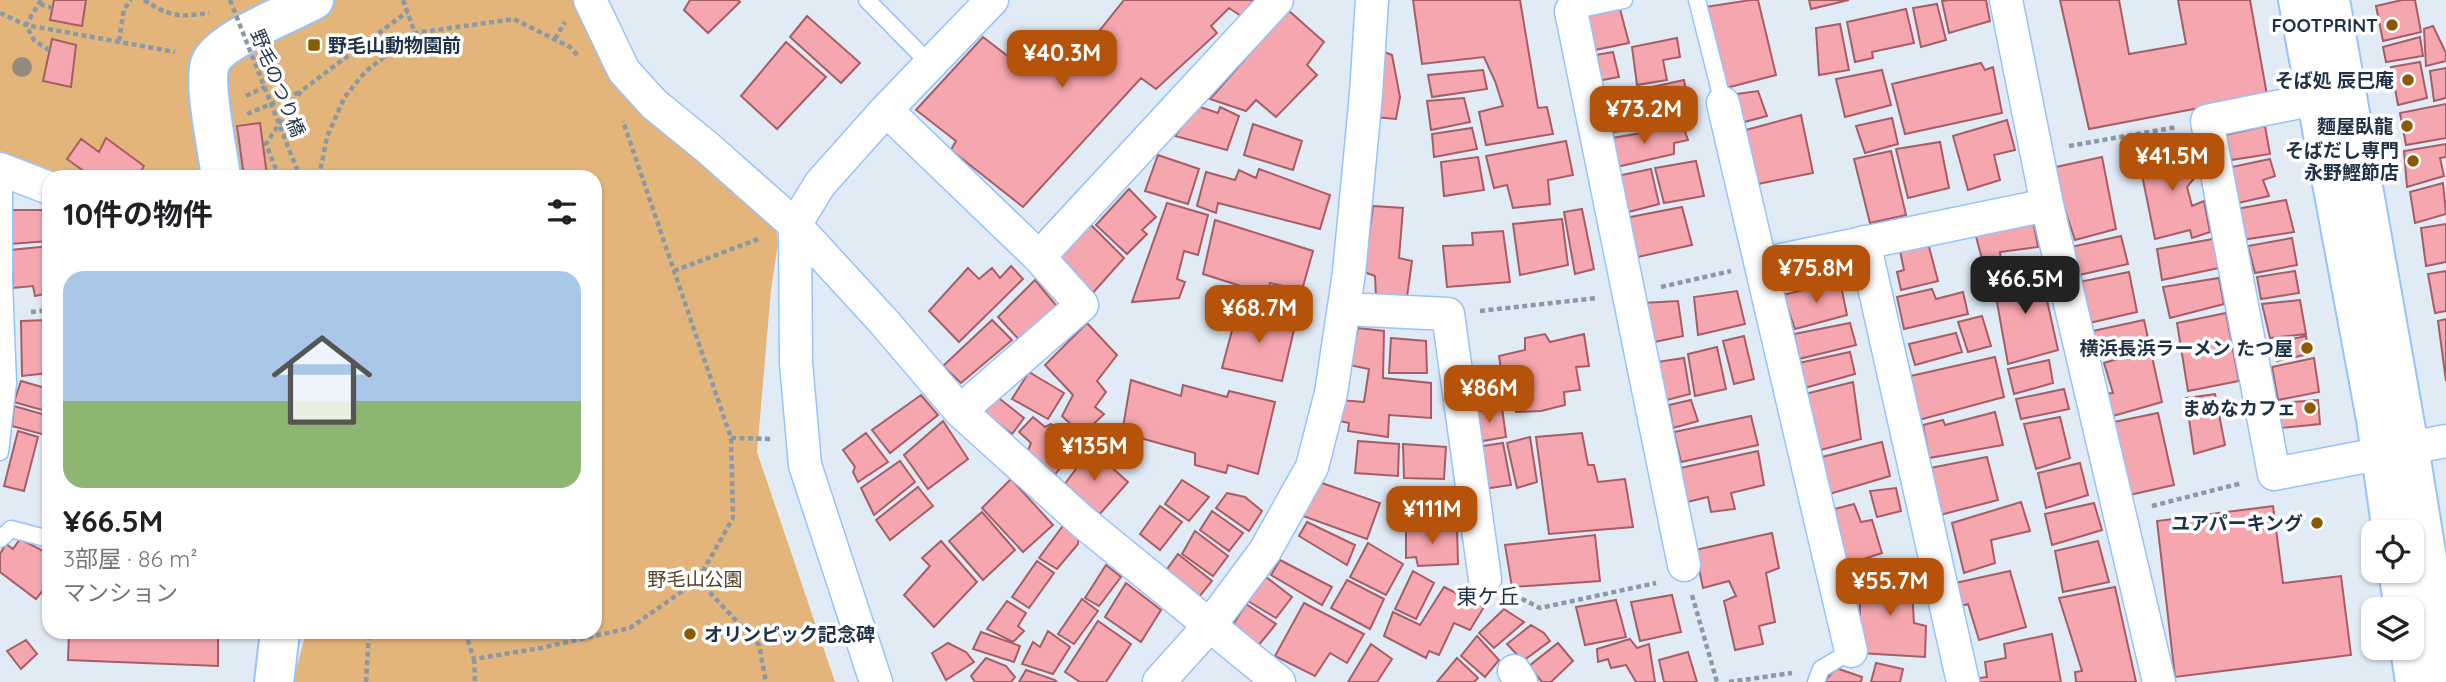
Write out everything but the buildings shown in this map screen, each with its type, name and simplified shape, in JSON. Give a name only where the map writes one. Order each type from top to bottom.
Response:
[{"type":"main road","points":[[220,170],[207,83],[210,63],[234,40],[314,0]]},
{"type":"main road","points":[[2298,0],[2315,99],[2446,676]]},
{"type":"main road","points":[[2330,0],[2395,450],[2392,520]]},
{"type":"main road","points":[[274,682],[279,639]]},
{"type":"main road","points":[[2412,660],[2415,682]]},
{"type":"street","points":[[590,0],[624,71],[654,104],[795,225],[960,411],[1083,522],[1279,682]]},
{"type":"street","points":[[876,682],[805,465],[796,363],[795,225],[820,184],[886,110],[992,0]]},
{"type":"street","points":[[1039,257],[1277,0]]},
{"type":"street","points":[[1159,682],[1210,625],[1265,551],[1311,467],[1331,393],[1344,309],[1366,94],[1372,0]]},
{"type":"street","points":[[2006,0],[2047,205],[2159,682]]},
{"type":"street","points":[[1571,11],[1686,573]]},
{"type":"street","points":[[2315,99],[2207,121],[2274,474],[2446,440]]},
{"type":"street","points":[[1723,103],[1850,651]]},
{"type":"street","points":[[886,110],[1039,257],[1082,305],[960,411]]},
{"type":"street","points":[[2,170],[42,185]]},
{"type":"street","points":[[1762,264],[2047,205]]},
{"type":"street","points":[[1864,242],[1963,682]]},
{"type":"street","points":[[1344,309],[1448,314],[1485,579]]},
{"type":"lane","points":[[867,0],[930,64]]},
{"type":"lane","points":[[1571,11],[1624,0]]},
{"type":"lane","points":[[1697,0],[1723,103]]},
{"type":"lane","points":[[0,452],[8,383],[2,170]]},
{"type":"lane","points":[[0,539],[11,529],[42,537]]},
{"type":"lane","points":[[1818,675],[1850,651]]},
{"type":"path","points":[[119,41],[124,9],[131,0]]},
{"type":"path","points":[[144,0],[161,11],[183,17],[216,12]]},
{"type":"path","name":"野毛のつり橋","points":[[230,0],[297,170]]},
{"type":"path","points":[[403,0],[415,33]]},
{"type":"path","points":[[26,25],[40,2],[52,8]]},
{"type":"path","points":[[242,107],[244,115],[301,91],[407,12]]},
{"type":"path","points":[[0,13],[26,25],[186,54]]},
{"type":"path","points":[[320,170],[327,137],[344,98],[365,72],[415,33],[514,19],[570,47],[586,66]]},
{"type":"path","points":[[26,25],[34,40],[50,51]]},
{"type":"path","points":[[240,98],[265,87]]},
{"type":"path","points":[[276,170],[267,144],[301,91]]},
{"type":"path","points":[[602,634],[630,628],[698,580],[733,518],[731,439],[621,116]]},
{"type":"path","points":[[2037,152],[2207,121]]},
{"type":"path","points":[[674,271],[795,225]]},
{"type":"path","points":[[2121,514],[2274,474]]},
{"type":"path","points":[[1485,579],[1540,608],[1686,573],[1717,682]]},
{"type":"path","points":[[698,580],[759,645],[766,682]]},
{"type":"path","points":[[366,682],[369,639]]},
{"type":"path","points":[[467,639],[474,659],[475,682]]},
{"type":"path","points":[[474,659],[581,639]]},
{"type":"path","points":[[1729,682],[1818,675]]},
{"type":"green space","name":"野毛山公園","points":[[0,0],[584,0],[609,52],[775,218],[778,243],[771,290],[757,452],[835,682],[293,682],[304,639],[602,639],[602,170],[50,170],[0,151]]},
{"type":"place","name":"FOOTPRINT","points":[[2392,25]]},
{"type":"place","name":"野毛山動物園前","points":[[314,45]]},
{"type":"place","name":"そば処 辰巳庵","points":[[2408,80]]},
{"type":"place","name":"麵屋臥龍","points":[[2407,126]]},
{"type":"place","name":"そばだし専門 永野鰹節店","points":[[2413,161]]},
{"type":"place","name":"横浜長浜ラーメン たつ屋","points":[[2307,348]]},
{"type":"place","name":"まめなカフェ","points":[[2310,408]]},
{"type":"place","name":"ユアパーキング","points":[[2317,523]]},
{"type":"place","name":"オリンピック記念碑","points":[[690,634]]},
{"type":"district","name":"東ケ丘","points":[[1488,596]]}]
